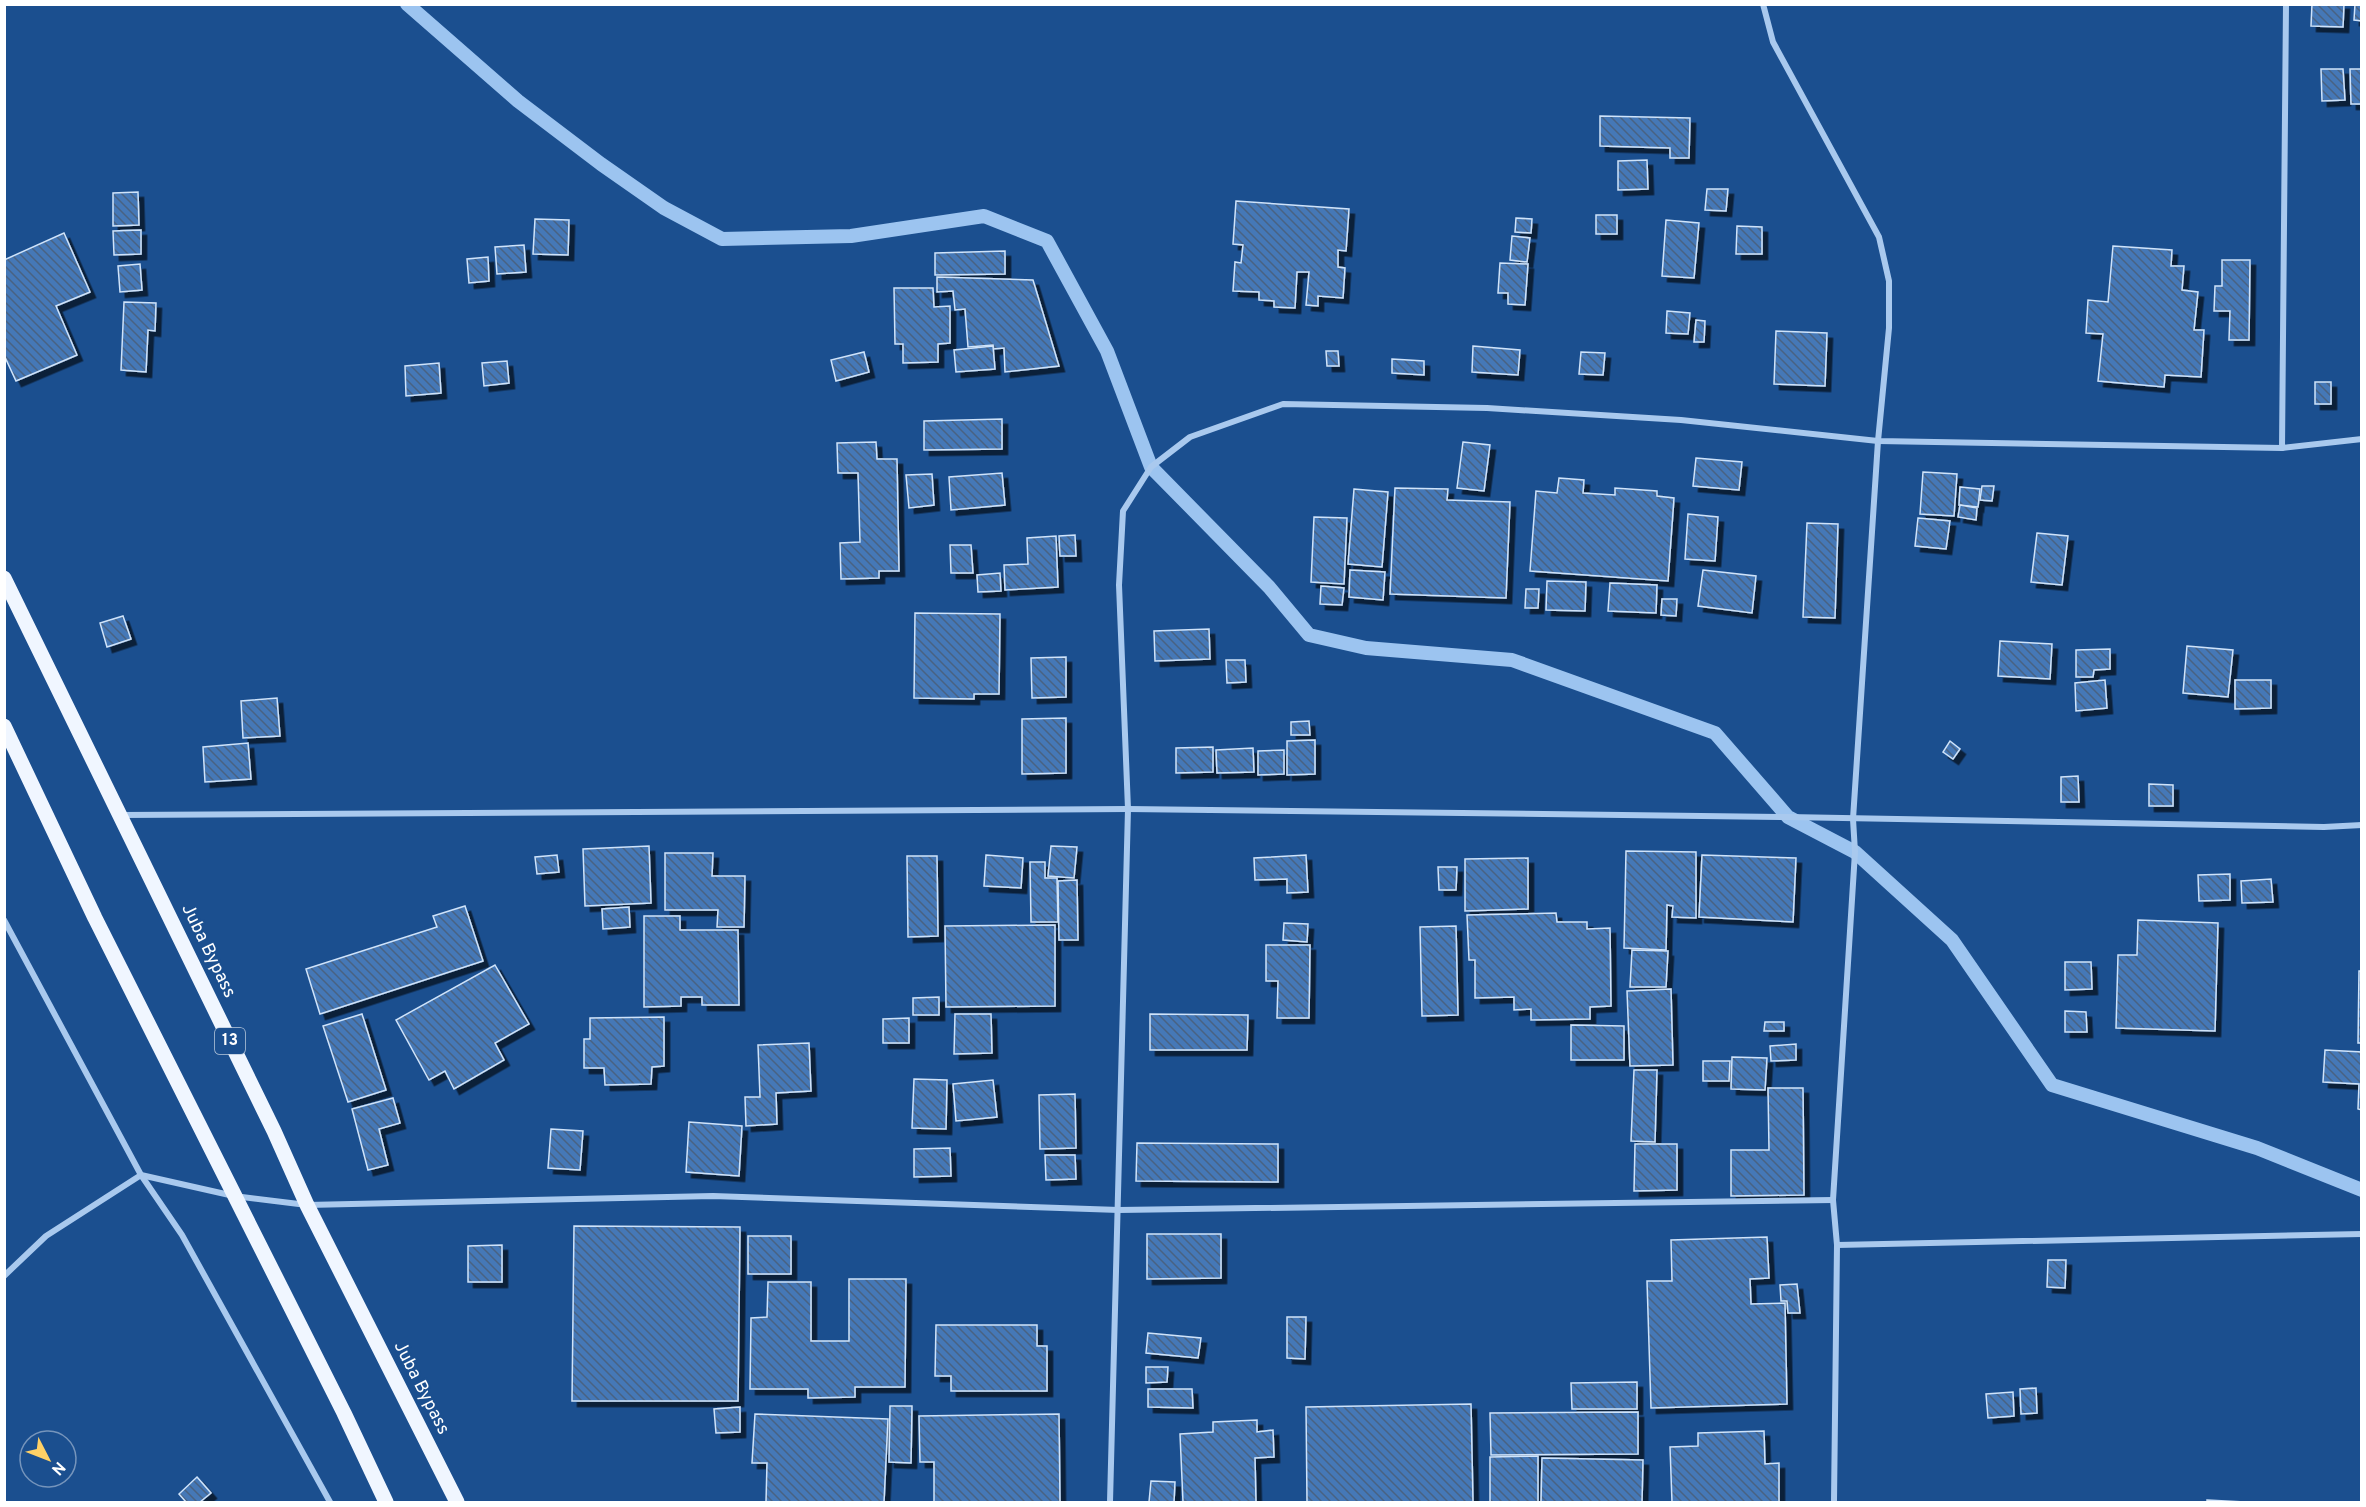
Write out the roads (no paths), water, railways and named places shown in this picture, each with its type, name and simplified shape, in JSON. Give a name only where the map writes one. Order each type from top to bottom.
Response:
[{"type":"main road","name":"Juba Bypass","points":[[4,578],[274,1131],[307,1205],[457,1503]]},
{"type":"main road","points":[[4,726],[95,918],[344,1413],[386,1503]]},
{"type":"street","points":[[1763,4],[1773,42],[1879,237],[1889,293],[1889,328],[1878,441],[1853,819],[1855,852],[1833,1200],[1837,1245],[1834,1503]]},
{"type":"street","points":[[2282,448],[2286,4]]},
{"type":"street","points":[[1110,1503],[1128,809],[1119,585],[1123,511],[1151,467],[1190,437],[1283,404],[1567,412],[1681,420],[1878,441],[2282,448],[2361,439]]},
{"type":"street","points":[[120,815],[1128,809],[2324,827],[2361,825]]},
{"type":"street","points":[[4,920],[141,1175],[182,1234],[330,1503]]},
{"type":"street","points":[[4,1276],[46,1236],[141,1175],[234,1196],[307,1205],[713,1196],[1119,1209],[1833,1200]]},
{"type":"street","points":[[1837,1245],[2361,1234]]},
{"type":"waterway","points":[[407,4],[518,101],[601,164],[664,208],[722,239],[851,236],[984,216],[1047,241],[1107,351],[1151,467],[1269,587],[1309,635],[1366,648],[1512,660],[1715,733],[1788,817],[1855,852],[1952,940],[2052,1085],[2257,1148],[2362,1190]]}]
